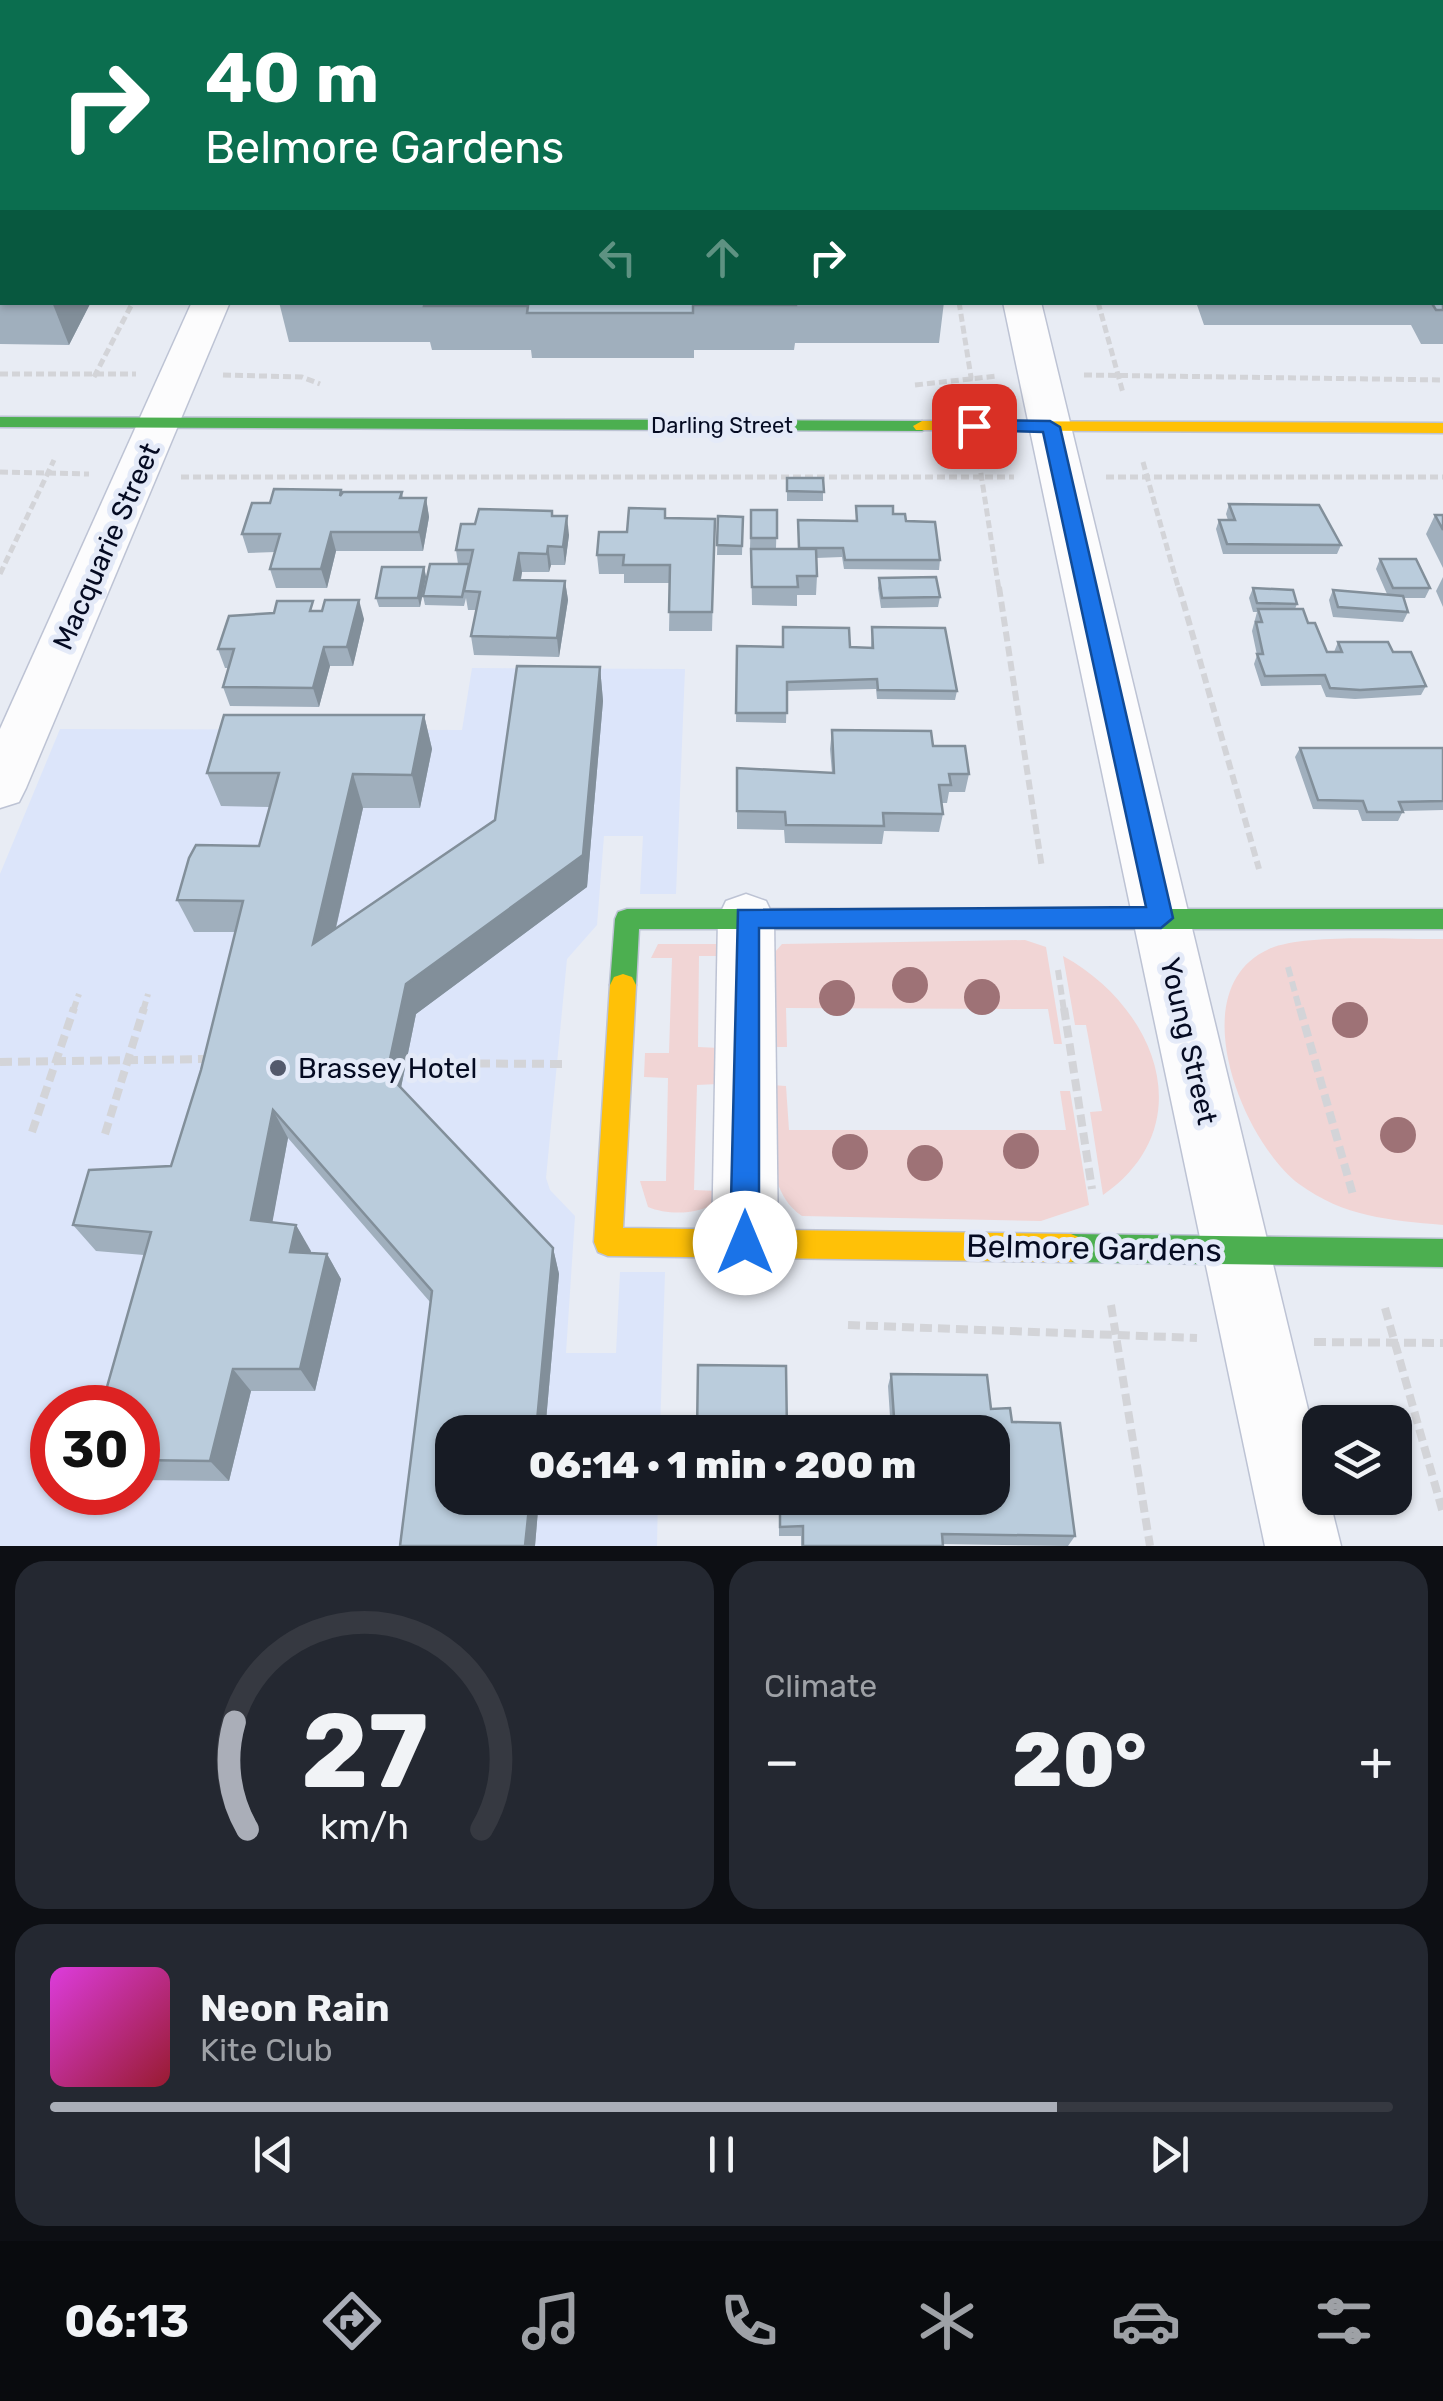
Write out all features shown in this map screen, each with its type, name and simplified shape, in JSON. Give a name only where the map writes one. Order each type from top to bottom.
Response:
[{"type":"street","name":"Macquarie Street","points":[[0,788],[210,305]]},
{"type":"street","name":"Young Street","points":[[1023,305],[1303,1546]]},
{"type":"street","name":"Darling Street","points":[[0,422],[1443,428]]},
{"type":"street","points":[[745,1243],[746,918]]},
{"type":"street","name":"Belmore Gardens","points":[[1443,919],[627,919],[608,1242],[1443,1253]]},
{"type":"path","points":[[1099,305],[1133,427]]},
{"type":"path","points":[[1050,426],[1118,376],[1443,380]]},
{"type":"path","points":[[217,478],[1050,426],[1443,477]]},
{"type":"path","points":[[0,472],[48,472],[0,574]]},
{"type":"path","points":[[32,1132],[79,994]]},
{"type":"path","points":[[105,1134],[148,994]]},
{"type":"path","points":[[0,1062],[127,1062],[204,1067],[209,1045]]},
{"type":"path","points":[[406,1062],[619,1065]]},
{"type":"path","points":[[848,1326],[1256,1341],[1443,1343]]},
{"type":"shaded area","name":"Brassey Hotel","points":[[472,668],[685,669],[676,894],[640,894],[643,836],[604,836],[597,925],[567,959],[546,1178],[550,1190],[575,1216],[566,1353],[616,1353],[620,1272],[665,1272],[661,1415],[435,1415],[435,1515],[658,1515],[657,1546],[0,1546],[0,874],[60,729],[462,730]]},
{"type":"shaded area","points":[[1328,939],[1443,939],[1443,1225],[1386,1219],[1333,1204],[1299,1184],[1278,1163],[1241,1102],[1225,1030],[1228,997],[1242,969],[1269,949],[1285,944]]},
{"type":"shaded area","points":[[1025,940],[1046,947],[1062,1044],[1054,1044],[1048,1009],[786,1008],[787,1047],[771,1047],[774,953],[782,944]]},
{"type":"shaded area","points":[[658,944],[718,944],[720,956],[699,956],[698,1047],[720,1048],[718,1084],[697,1085],[694,1190],[717,1191],[714,1203],[691,1212],[648,1207],[640,1181],[666,1181],[668,1078],[644,1077],[645,1053],[669,1053],[672,958],[651,958]]},
{"type":"shaded area","points":[[1063,956],[1096,978],[1123,1005],[1143,1036],[1155,1068],[1159,1102],[1152,1135],[1134,1167],[1103,1195],[1090,1112],[1102,1111],[1086,1025],[1075,1025]]},
{"type":"shaded area","points":[[772,1085],[786,1086],[789,1130],[1066,1130],[1060,1091],[1070,1091],[1089,1205],[1041,1221],[802,1216],[789,1204],[775,1174]]},
{"type":"building","points":[[693,305],[693,313],[527,313],[528,306],[424,306]]},
{"type":"building","points":[[787,478],[823,478],[824,492],[787,491]]},
{"type":"building","points":[[274,489],[341,490],[340,496],[343,492],[402,492],[400,498],[426,498],[419,532],[331,532],[321,569],[270,569],[280,534],[242,534],[252,503],[270,503]]},
{"type":"building","points":[[1229,504],[1319,505],[1341,545],[1227,544],[1219,520],[1235,520]]},
{"type":"building","points":[[856,506],[893,506],[893,514],[905,514],[906,521],[935,522],[940,560],[845,560],[843,548],[799,548],[798,520],[857,521]]},
{"type":"building","points":[[629,508],[665,509],[665,518],[715,519],[712,612],[669,612],[670,565],[623,565],[624,555],[597,555],[599,532],[627,532]]},
{"type":"building","points":[[479,509],[552,511],[552,516],[567,516],[563,547],[548,546],[547,554],[519,553],[514,580],[565,581],[557,638],[471,636],[480,592],[464,591],[473,550],[456,550],[461,524],[475,524]]},
{"type":"building","points":[[751,510],[777,510],[777,538],[751,538]]},
{"type":"building","points":[[718,516],[743,517],[742,546],[717,545]]},
{"type":"building","points":[[751,549],[816,549],[817,576],[797,576],[798,587],[752,587]]},
{"type":"building","points":[[1380,559],[1416,559],[1430,588],[1393,588]]},
{"type":"building","points":[[430,564],[469,564],[462,597],[423,596]]},
{"type":"building","points":[[382,567],[424,567],[418,598],[376,598]]},
{"type":"building","points":[[936,577],[940,597],[882,598],[879,578]]},
{"type":"building","points":[[1253,588],[1293,590],[1297,604],[1257,603]]},
{"type":"building","points":[[1333,590],[1403,596],[1408,612],[1338,607]]},
{"type":"building","points":[[325,600],[359,600],[347,647],[324,647],[313,688],[223,687],[234,649],[218,649],[229,616],[274,613],[277,601],[313,601],[310,611],[322,611]]},
{"type":"building","points":[[1258,609],[1303,609],[1308,623],[1315,623],[1327,652],[1342,652],[1338,642],[1388,642],[1393,652],[1411,652],[1426,686],[1360,690],[1330,688],[1325,675],[1265,676],[1257,654],[1263,654],[1256,622],[1262,622]]},
{"type":"building","points":[[783,627],[849,628],[850,647],[873,648],[872,627],[945,628],[957,691],[878,690],[877,679],[787,682],[787,713],[736,713],[737,646],[783,647]]},
{"type":"building","points":[[517,666],[600,667],[583,855],[406,984],[387,1073],[553,1248],[538,1415],[435,1415],[435,1515],[528,1515],[525,1546],[400,1546],[432,1291],[273,1110],[251,1220],[296,1225],[290,1252],[327,1254],[300,1369],[233,1369],[210,1461],[160,1460],[160,1385],[108,1385],[151,1232],[73,1225],[89,1170],[171,1166],[201,1070],[243,901],[177,900],[196,845],[259,846],[279,773],[207,773],[224,715],[424,715],[412,775],[353,774],[313,944],[495,820]]},
{"type":"building","points":[[832,730],[931,731],[933,746],[965,746],[969,774],[949,774],[951,785],[939,785],[943,814],[883,813],[884,826],[786,825],[785,812],[737,811],[737,768],[834,773]]},
{"type":"building","points":[[1300,748],[1443,748],[1443,801],[1399,802],[1403,812],[1367,812],[1363,801],[1318,800]]},
{"type":"building","points":[[698,1365],[786,1366],[787,1415],[697,1415]]},
{"type":"building","points":[[891,1374],[987,1375],[991,1409],[1010,1408],[1012,1422],[1060,1423],[1075,1536],[942,1534],[943,1546],[803,1546],[803,1526],[780,1527],[780,1515],[1010,1515],[1010,1415],[894,1415]]},
{"type":"traffic: fast","points":[[0,422],[922,426]]},
{"type":"traffic: fast","points":[[623,985],[627,919],[1443,919]]},
{"type":"traffic: fast","points":[[1071,1248],[1443,1253]]},
{"type":"traffic: slow","points":[[922,426],[1443,428]]},
{"type":"traffic: slow","points":[[623,985],[608,1242],[1071,1248]]},
{"type":"place","name":"Brassey Hotel","points":[[278,1068]]},
{"type":"route","points":[[745,1243],[746,918],[1161,918],[1050,427],[974,426]]}]
